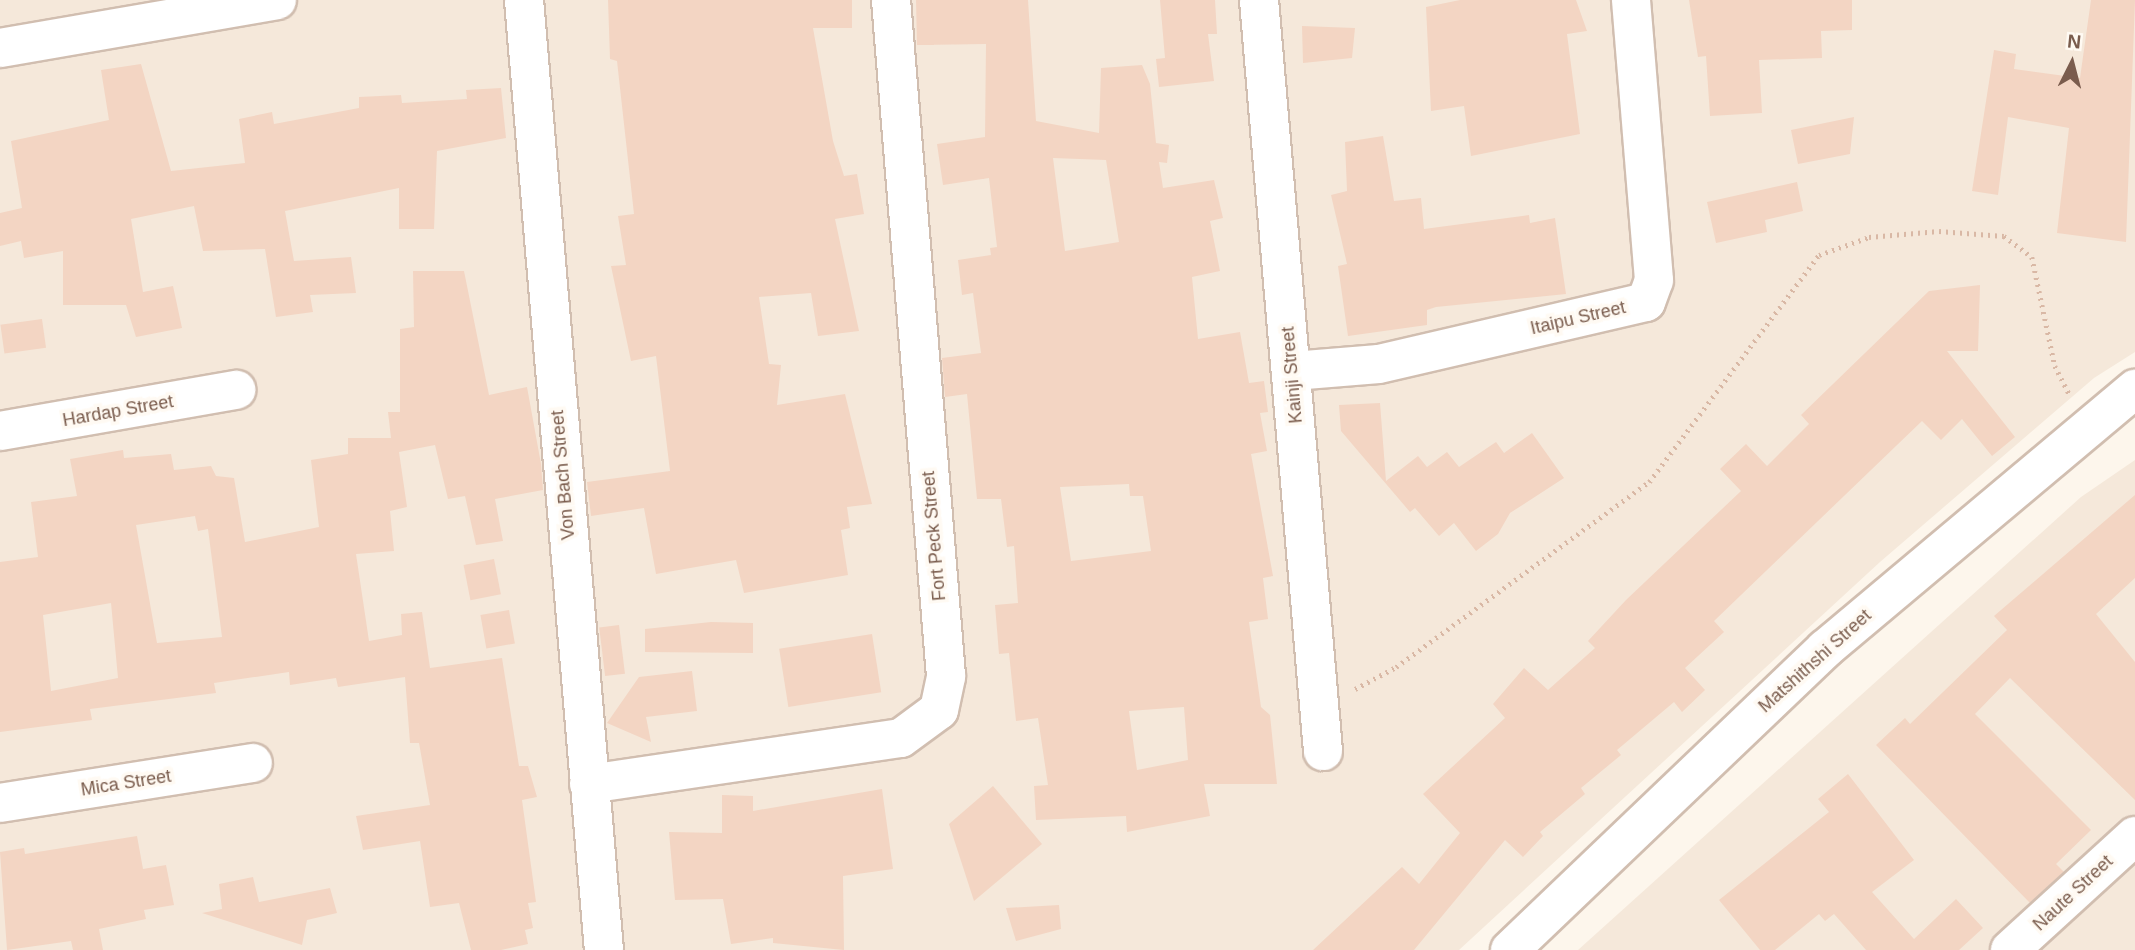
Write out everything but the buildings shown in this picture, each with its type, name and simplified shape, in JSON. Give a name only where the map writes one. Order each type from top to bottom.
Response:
[{"type":"street","points":[[0,48],[221,4],[277,0]]},
{"type":"street","name":"Von Bach Street","points":[[524,0],[604,950]]},
{"type":"street","name":"Fort Peck Street","points":[[589,784],[901,738],[939,710],[946,676],[891,0]]},
{"type":"street","name":"Kainji Street","points":[[1259,0],[1293,371],[1317,710],[1323,751]]},
{"type":"street","name":"Itaipu Street","points":[[1293,371],[1379,364],[1646,302],[1654,280],[1631,0]]},
{"type":"street","name":"Matshithshi Street","points":[[1510,950],[1825,649],[2084,427],[2135,389]]},
{"type":"street","name":"Hardap Street","points":[[0,431],[236,390]]},
{"type":"street","name":"Mica Street","points":[[0,803],[253,763]]},
{"type":"street","name":"Naute Street","points":[[2021,946],[2135,836]]},
{"type":"path","points":[[1317,710],[1396,667],[1650,482],[1819,255],[1869,237],[2004,236],[2032,257],[2055,366],[2084,427]]},
{"type":"shaded area","points":[[0,0],[2135,0],[2135,352],[2094,378],[1880,562],[1459,950],[0,950]]},
{"type":"shaded area","points":[[2135,460],[2135,950],[1578,950],[2081,497]]}]
